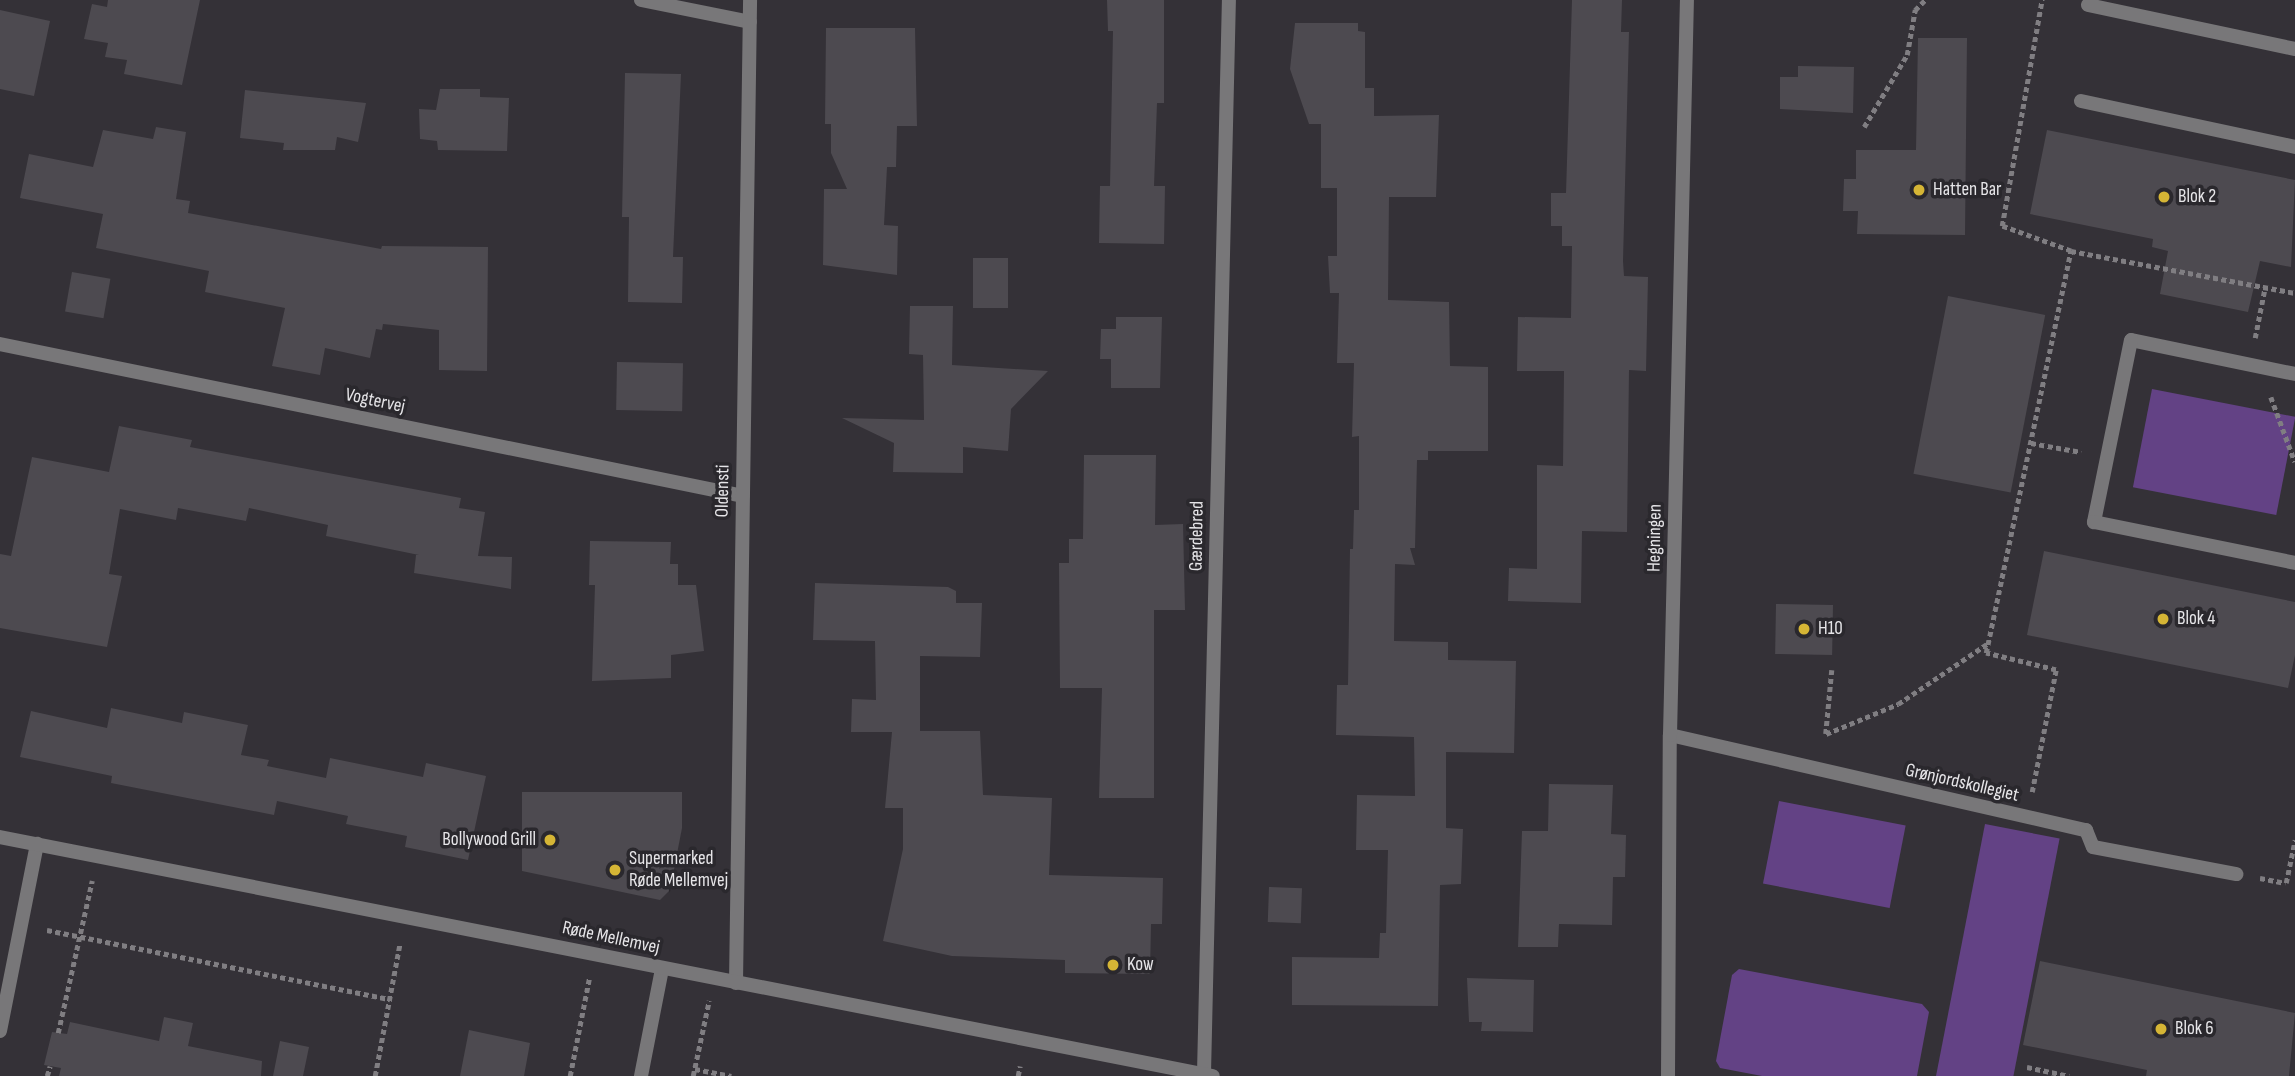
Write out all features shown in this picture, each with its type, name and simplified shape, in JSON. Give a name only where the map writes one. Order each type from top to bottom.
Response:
[{"type":"street","points":[[641,0],[750,22]]},
{"type":"street","name":"Oldensti","points":[[736,983],[750,0]]},
{"type":"street","name":"Gærdebred","points":[[1208,1074],[1228,0]]},
{"type":"street","name":"Hegningen","points":[[1668,1076],[1670,735],[1687,0]]},
{"type":"street","points":[[2088,5],[2295,49]]},
{"type":"street","points":[[2081,101],[2295,147]]},
{"type":"street","points":[[2295,374],[2131,340],[2094,522],[2295,563]]},
{"type":"street","name":"Vogtervej","points":[[0,344],[743,496]]},
{"type":"street","name":"Grønjordskollegiet","points":[[1670,735],[2086,830],[2093,847],[2236,874]]},
{"type":"street","name":"Røde Mellemvej","points":[[0,836],[405,915],[662,969],[1208,1074]]},
{"type":"street","points":[[0,1031],[37,844]]},
{"type":"street","points":[[641,1076],[662,969]]},
{"type":"path","points":[[1864,127],[1907,55],[1915,9],[1924,0]]},
{"type":"path","points":[[2042,0],[2001,226],[2071,251],[2295,293]]},
{"type":"path","points":[[2032,793],[2056,670],[1986,653],[2071,251]]},
{"type":"path","points":[[2265,287],[2255,366],[2295,462]]},
{"type":"path","points":[[2031,443],[2107,457]]},
{"type":"path","points":[[1832,670],[1826,734],[1898,704],[1988,644]]},
{"type":"path","points":[[2236,874],[2286,883],[2295,840]]},
{"type":"path","points":[[58,1032],[98,857]]},
{"type":"path","points":[[375,1076],[405,915]]},
{"type":"path","points":[[21,924],[390,999]]},
{"type":"path","points":[[570,1076],[594,954]]},
{"type":"path","points":[[693,1076],[713,979]]},
{"type":"path","points":[[47,1076],[50,1066]]},
{"type":"path","points":[[2027,1068],[2069,1076]]},
{"type":"path","points":[[695,1069],[731,1076]]},
{"type":"shaded area","points":[[2152,389],[2295,417],[2276,515],[2133,487]]},
{"type":"shaded area","points":[[1779,801],[1906,826],[1890,908],[1763,883]]},
{"type":"shaded area","points":[[1985,824],[2060,839],[2013,1076],[1936,1076]]},
{"type":"shaded area","points":[[1739,969],[1922,1004],[1929,1012],[1917,1076],[1762,1076],[1720,1068],[1716,1061],[1732,975]]},
{"type":"building","points":[[108,0],[200,0],[182,85],[124,74],[127,60],[105,57],[108,43],[84,39],[92,4],[107,7]]},
{"type":"building","points":[[1107,0],[1164,0],[1164,103],[1157,103],[1154,186],[1165,186],[1164,244],[1099,243],[1100,186],[1110,186],[1113,31],[1108,31]]},
{"type":"building","points":[[1572,0],[1622,0],[1621,32],[1629,32],[1623,261],[1624,276],[1648,277],[1646,371],[1629,370],[1627,532],[1582,531],[1581,603],[1508,601],[1509,568],[1537,569],[1537,465],[1563,466],[1564,371],[1517,371],[1518,317],[1571,318],[1572,246],[1562,246],[1562,226],[1551,226],[1551,193],[1566,193]]},
{"type":"building","points":[[0,10],[50,21],[34,96],[0,89]]},
{"type":"building","points":[[1295,23],[1358,23],[1358,31],[1365,32],[1365,88],[1374,88],[1374,116],[1439,115],[1436,197],[1389,197],[1388,300],[1449,302],[1450,366],[1488,367],[1488,451],[1428,451],[1428,460],[1417,460],[1415,548],[1410,548],[1415,565],[1395,564],[1394,641],[1448,642],[1448,660],[1516,661],[1514,753],[1446,752],[1446,828],[1463,829],[1461,884],[1440,885],[1438,1006],[1292,1005],[1292,957],[1379,958],[1380,933],[1386,933],[1388,850],[1356,850],[1357,795],[1415,796],[1414,737],[1336,735],[1337,685],[1348,685],[1350,549],[1353,549],[1354,510],[1359,510],[1359,436],[1352,437],[1354,363],[1337,363],[1339,293],[1330,293],[1328,256],[1337,256],[1337,188],[1321,188],[1321,124],[1309,124],[1290,69]]},
{"type":"building","points":[[826,28],[915,28],[917,126],[897,126],[896,167],[887,167],[884,225],[898,226],[897,275],[823,265],[824,189],[847,189],[831,153],[831,124],[825,124]]},
{"type":"building","points":[[1918,38],[1967,38],[1965,235],[1857,234],[1858,211],[1843,211],[1844,179],[1856,179],[1856,150],[1916,150]]},
{"type":"building","points":[[1798,66],[1854,67],[1853,113],[1780,109],[1780,77],[1798,77]]},
{"type":"building","points":[[625,73],[681,74],[673,257],[683,257],[682,303],[628,302],[629,217],[622,217]]},
{"type":"building","points":[[440,89],[480,89],[480,97],[509,98],[507,151],[438,150],[437,141],[420,139],[419,109],[436,110]]},
{"type":"building","points":[[245,90],[366,103],[358,142],[337,137],[335,150],[283,150],[284,143],[240,138]]},
{"type":"building","points":[[156,127],[186,132],[176,199],[190,201],[188,213],[381,249],[382,246],[488,247],[487,371],[439,370],[439,330],[383,324],[382,330],[376,329],[370,358],[325,348],[320,375],[272,366],[285,308],[205,292],[209,271],[96,248],[103,214],[20,198],[29,154],[93,167],[103,130],[153,139]]},
{"type":"building","name":"Blok 2","points":[[2047,130],[2295,180],[2291,267],[2260,261],[2248,312],[2160,294],[2168,251],[2152,247],[2153,239],[2030,214]]},
{"type":"building","points":[[973,258],[1008,258],[1008,308],[973,308]]},
{"type":"building","points":[[72,272],[110,279],[103,318],[65,311]]},
{"type":"building","points":[[1948,296],[2045,315],[2011,493],[1913,474]]},
{"type":"building","points":[[910,306],[953,306],[952,365],[1048,371],[1011,409],[1008,451],[963,447],[963,473],[893,472],[894,443],[842,418],[924,420],[923,355],[909,354]]},
{"type":"building","points":[[1116,317],[1162,317],[1160,388],[1111,388],[1111,359],[1100,359],[1101,329],[1116,329]]},
{"type":"building","points":[[617,362],[683,363],[682,411],[616,410]]},
{"type":"building","points":[[119,426],[192,440],[190,447],[461,498],[459,508],[485,512],[478,556],[512,557],[511,589],[414,573],[416,555],[419,555],[326,536],[328,525],[249,508],[246,521],[178,508],[176,520],[120,509],[109,574],[122,576],[107,647],[0,628],[0,554],[11,556],[32,457],[109,472]]},
{"type":"building","points":[[1084,455],[1156,455],[1155,525],[1183,524],[1185,610],[1154,610],[1154,798],[1099,798],[1102,688],[1060,688],[1059,563],[1069,563],[1069,539],[1083,539]]},
{"type":"building","points":[[590,541],[671,542],[670,564],[678,564],[678,585],[696,585],[704,651],[671,655],[671,678],[592,681],[595,585],[589,585]]},
{"type":"building","name":"Blok 4","points":[[2044,551],[2295,602],[2295,655],[2288,688],[2027,635]]},
{"type":"building","points":[[815,583],[948,587],[956,591],[956,603],[982,603],[980,657],[920,656],[920,731],[980,731],[983,795],[1052,798],[1049,875],[1163,878],[1162,924],[1151,924],[1150,974],[1065,973],[1065,960],[952,956],[883,941],[903,849],[903,808],[885,808],[892,732],[851,732],[852,699],[876,700],[875,641],[813,640]]},
{"type":"building","name":"H10","points":[[1776,604],[1833,605],[1832,655],[1775,654]]},
{"type":"building","points":[[111,708],[182,723],[184,712],[248,725],[241,755],[269,760],[267,766],[326,778],[330,758],[423,777],[426,763],[486,776],[468,860],[405,847],[407,836],[346,824],[348,816],[277,801],[274,815],[111,783],[112,776],[20,757],[31,711],[107,728]]},
{"type":"building","points":[[1549,784],[1613,785],[1611,834],[1626,835],[1625,877],[1613,877],[1612,925],[1559,924],[1558,947],[1518,947],[1522,831],[1548,831]]},
{"type":"building","points":[[522,792],[682,792],[682,828],[670,890],[660,900],[522,871]]},
{"type":"building","points":[[1269,887],[1302,888],[1301,923],[1268,922]]},
{"type":"building","name":"Blok 6","points":[[2040,961],[2295,1013],[2289,1076],[2146,1076],[2147,1070],[2023,1045]]},
{"type":"building","points":[[1467,978],[1534,980],[1533,1032],[1481,1031],[1482,1022],[1469,1022]]},
{"type":"building","points":[[164,1017],[193,1023],[188,1046],[262,1061],[261,1076],[59,1076],[61,1068],[44,1065],[52,1032],[67,1034],[70,1022],[159,1041]]},
{"type":"building","points":[[469,1030],[530,1043],[524,1076],[460,1076]]},
{"type":"building","points":[[280,1041],[309,1047],[303,1076],[273,1076]]},
{"type":"place","name":"Hatten Bar","points":[[1919,190]]},
{"type":"place","name":"Blok 2","points":[[2164,197]]},
{"type":"place","name":"Blok 4","points":[[2163,619]]},
{"type":"place","name":"H10","points":[[1804,629]]},
{"type":"place","name":"Bollywood Grill","points":[[550,840]]},
{"type":"place","name":"Supermarked Røde Mellemvej","points":[[615,870]]},
{"type":"place","name":"Kow","points":[[1113,965]]},
{"type":"place","name":"Blok 6","points":[[2161,1029]]}]
